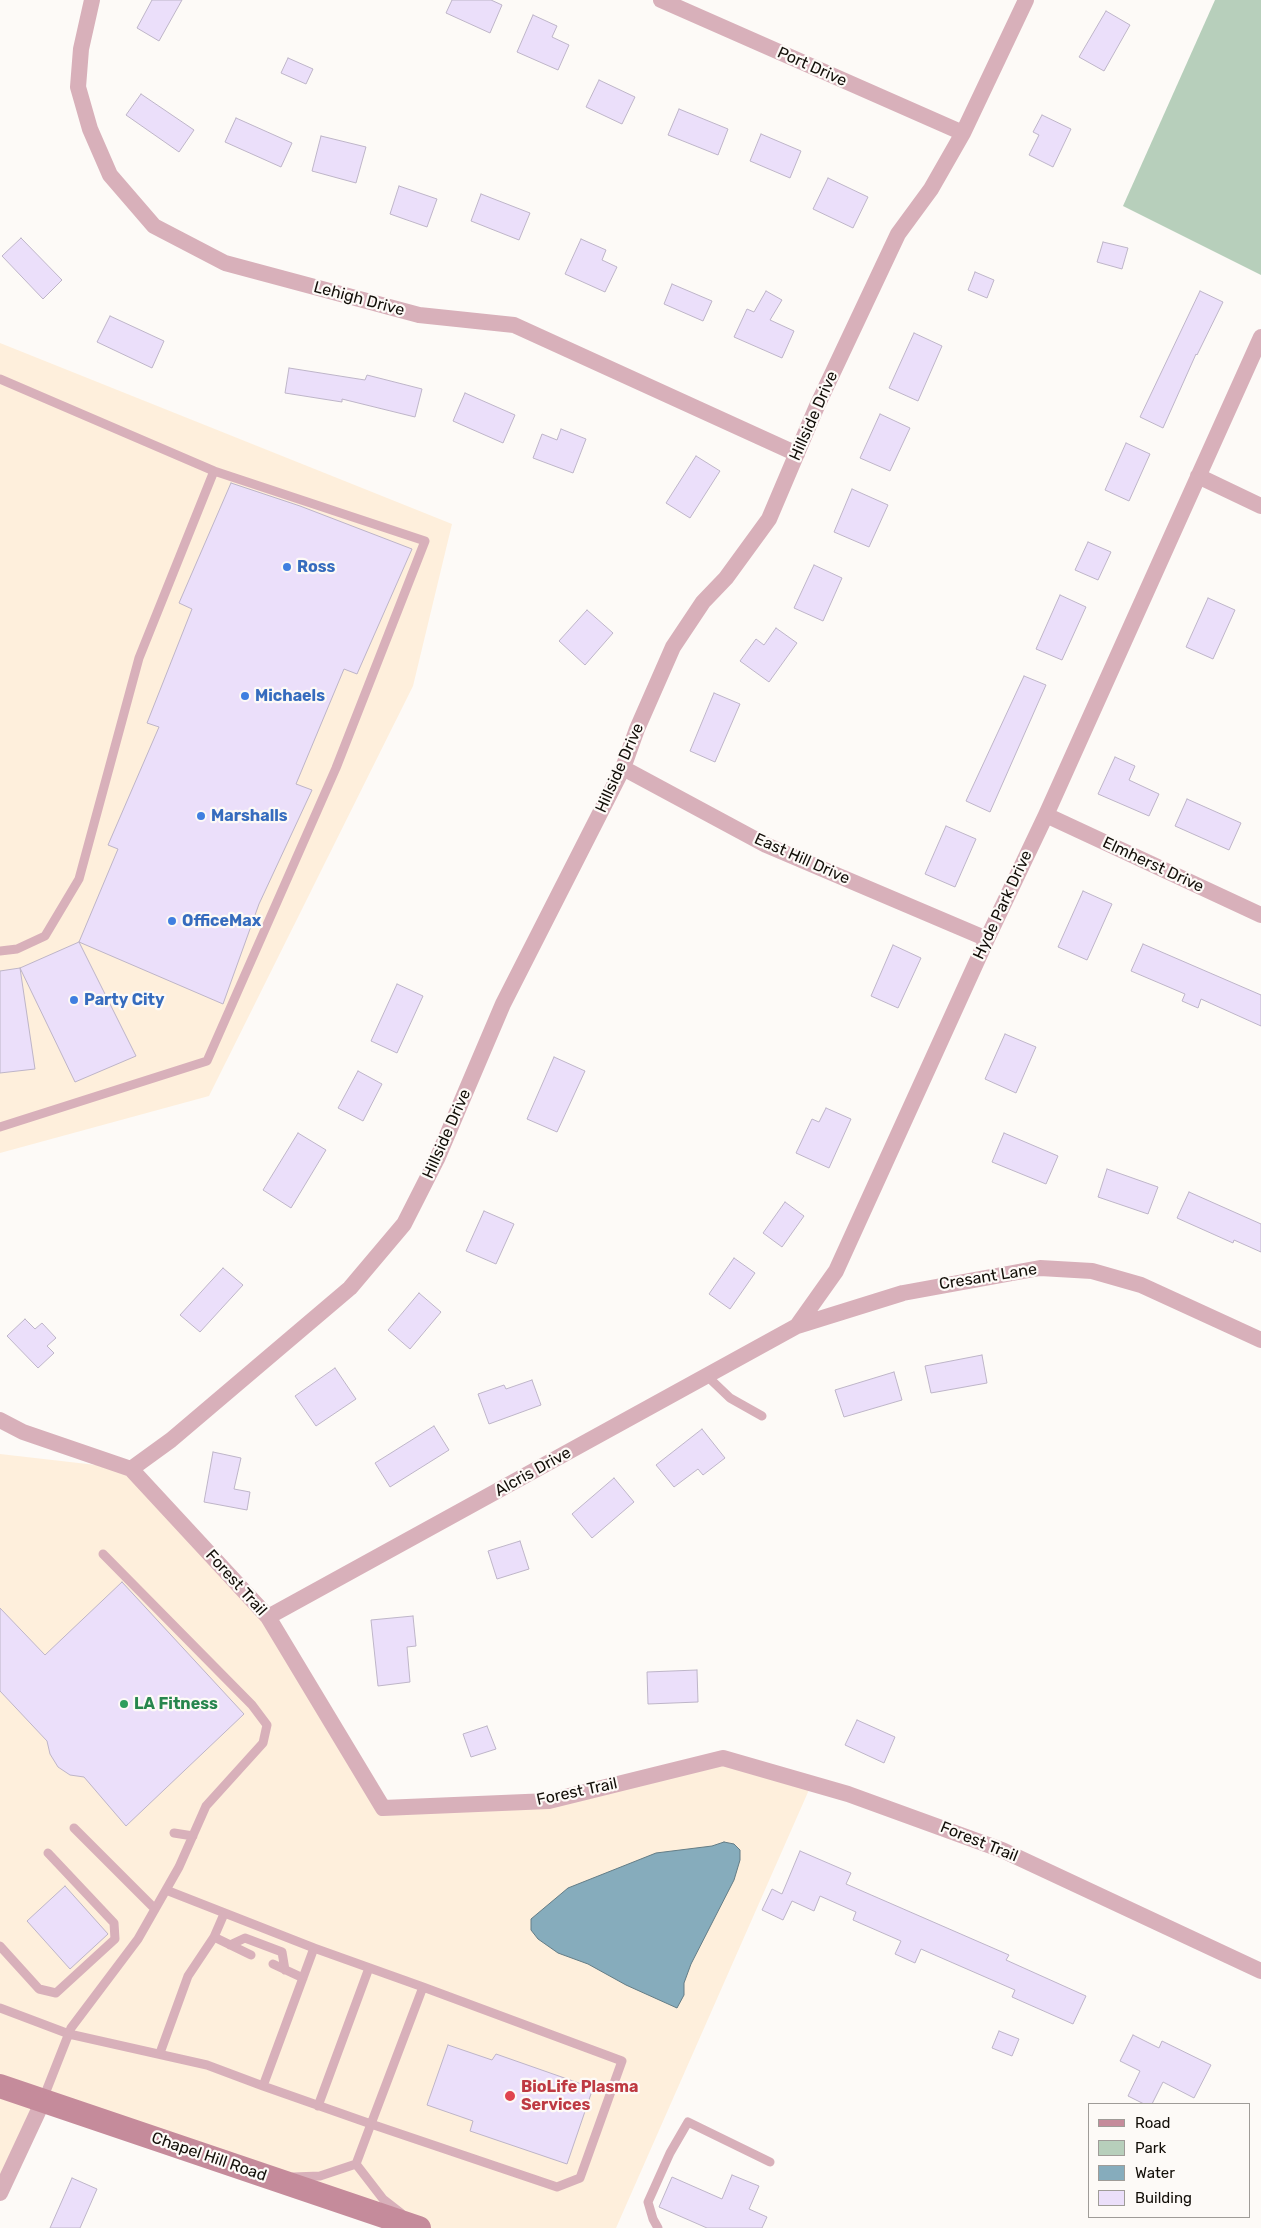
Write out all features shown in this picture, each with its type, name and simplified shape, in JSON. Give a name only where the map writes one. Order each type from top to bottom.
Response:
[{"type":"main road","name":"Chapel Hill Road","points":[[0,2086],[419,2228]]},
{"type":"street","name":"Lehigh Drive","points":[[92,0],[81,49],[78,87],[90,129],[110,175],[154,226],[225,263],[419,315],[514,325],[797,454]]},
{"type":"street","name":"Port Drive","points":[[661,0],[963,133]]},
{"type":"street","name":"Hillside Drive","points":[[131,1469],[171,1440],[350,1288],[404,1224],[437,1159],[504,1004],[623,768],[637,729],[673,647],[703,602],[726,578],[769,519],[817,406],[898,234],[931,189],[963,133],[1026,0]]},
{"type":"street","name":"Hyde Park Drive","points":[[797,1326],[836,1271],[987,939],[1046,815],[1261,337]]},
{"type":"street","points":[[1198,476],[1261,506]]},
{"type":"street","name":"East Hill Drive","points":[[623,768],[766,845],[987,939]]},
{"type":"street","name":"Elmherst Drive","points":[[1046,815],[1261,915]]},
{"type":"street","name":"Cresant Lane","points":[[797,1326],[903,1293],[1040,1268],[1092,1271],[1141,1285],[1261,1340]]},
{"type":"street","name":"Alcris Drive","points":[[268,1617],[797,1326]]},
{"type":"street","name":"Forest Trail","points":[[0,1420],[23,1432],[131,1469],[268,1617],[383,1808],[548,1800],[723,1758],[848,1794],[1002,1850],[1261,1971]]},
{"type":"street","points":[[0,2193],[43,2101]]},
{"type":"lane","points":[[0,380],[214,472],[425,541],[336,768],[207,1061],[0,1127]]},
{"type":"lane","points":[[0,951],[17,949],[45,936],[79,879],[139,658],[214,472]]},
{"type":"lane","points":[[706,1376],[730,1398],[762,1416]]},
{"type":"lane","points":[[43,2101],[69,2034],[138,1939],[166,1890],[206,1806],[263,1743],[267,1725],[252,1705],[103,1554]]},
{"type":"lane","points":[[74,1828],[155,1909]]},
{"type":"lane","points":[[174,1833],[192,1836]]},
{"type":"lane","points":[[0,1946],[39,1989],[56,1993],[115,1939],[114,1922],[48,1853]]},
{"type":"lane","points":[[0,2008],[69,2034],[207,2065],[318,2106],[557,2187],[580,2178],[622,2061],[314,1948],[166,1890]]},
{"type":"lane","points":[[160,2053],[188,1976],[214,1937],[224,1914]]},
{"type":"lane","points":[[214,1937],[251,1955]]},
{"type":"lane","points":[[230,1945],[245,1938],[282,1952],[286,1970]]},
{"type":"lane","points":[[263,2086],[314,1948]]},
{"type":"lane","points":[[273,1964],[303,1978]]},
{"type":"lane","points":[[318,2106],[369,1968]]},
{"type":"lane","points":[[356,2164],[423,1987]]},
{"type":"lane","points":[[658,2228],[653,2220],[648,2202],[670,2153],[688,2122],[770,2162]]},
{"type":"lane","points":[[267,2177],[320,2176],[356,2164]]},
{"type":"lane","points":[[356,2164],[383,2199],[419,2228]]},
{"type":"shaded area","points":[[0,343],[452,524],[413,686],[209,1096],[0,1153]]},
{"type":"shaded area","points":[[0,1454],[131,1469],[268,1617],[383,1808],[549,1801],[723,1758],[812,1783],[616,2228],[413,2228],[43,2101],[0,2193]]},
{"type":"green space","points":[[1215,0],[1261,0],[1261,275],[1123,206]]},
{"type":"water","points":[[724,1842],[734,1844],[740,1850],[740,1860],[734,1880],[691,1964],[684,1983],[684,1995],[677,2008],[626,1985],[588,1964],[558,1953],[538,1939],[531,1930],[531,1919],[568,1888],[656,1853],[712,1846]]},
{"type":"building","points":[[152,0],[182,0],[159,41],[137,28]]},
{"type":"building","points":[[452,0],[491,0],[502,5],[490,33],[446,13]]},
{"type":"building","points":[[1106,11],[1130,25],[1104,71],[1079,57]]},
{"type":"building","points":[[533,15],[557,26],[552,37],[569,45],[558,70],[517,52]]},
{"type":"building","points":[[288,58],[313,69],[306,84],[281,73]]},
{"type":"building","points":[[599,80],[635,97],[622,124],[586,107]]},
{"type":"building","points":[[141,94],[194,130],[179,152],[126,115]]},
{"type":"building","points":[[679,109],[728,129],[718,155],[668,135]]},
{"type":"building","points":[[1042,115],[1071,129],[1053,167],[1029,155],[1039,135],[1033,132]]},
{"type":"building","points":[[236,118],[292,143],[281,167],[225,142]]},
{"type":"building","points":[[761,134],[801,151],[790,178],[750,161]]},
{"type":"building","points":[[321,136],[366,147],[356,183],[312,171]]},
{"type":"building","points":[[828,178],[868,197],[853,228],[813,209]]},
{"type":"building","points":[[399,186],[437,199],[427,227],[390,214]]},
{"type":"building","points":[[481,194],[530,213],[519,240],[471,221]]},
{"type":"building","points":[[21,238],[62,280],[43,299],[2,256]]},
{"type":"building","points":[[581,239],[606,250],[602,260],[617,267],[605,292],[565,274]]},
{"type":"building","points":[[1103,242],[1128,248],[1122,269],[1097,262]]},
{"type":"building","points":[[975,272],[994,280],[987,298],[968,290]]},
{"type":"building","points":[[672,284],[712,301],[703,321],[664,304]]},
{"type":"building","points":[[766,291],[782,300],[770,320],[794,331],[782,358],[734,337],[747,309],[754,312]]},
{"type":"building","points":[[1200,291],[1223,302],[1196,354],[1163,428],[1140,417]]},
{"type":"building","points":[[110,316],[164,341],[152,368],[97,342]]},
{"type":"building","points":[[914,333],[942,346],[918,401],[889,388]]},
{"type":"building","points":[[289,368],[365,380],[367,375],[422,389],[415,417],[342,399],[342,402],[285,393]]},
{"type":"building","points":[[465,393],[515,415],[503,443],[453,421]]},
{"type":"building","points":[[880,414],[910,428],[890,471],[860,458]]},
{"type":"building","points":[[561,429],[586,439],[573,473],[533,458],[542,434],[557,440]]},
{"type":"building","points":[[1126,443],[1150,454],[1129,501],[1105,490]]},
{"type":"building","points":[[696,456],[720,471],[690,518],[666,503]]},
{"type":"building","points":[[231,483],[300,506],[412,549],[357,674],[344,669],[296,784],[312,790],[259,904],[223,1004],[79,942],[118,849],[108,845],[159,727],[147,723],[192,609],[179,603]]},
{"type":"building","points":[[852,489],[888,505],[869,547],[834,532]]},
{"type":"building","points":[[1088,542],[1111,552],[1098,580],[1075,570]]},
{"type":"building","points":[[814,565],[842,578],[823,621],[794,608]]},
{"type":"building","points":[[1060,595],[1086,607],[1062,660],[1036,649]]},
{"type":"building","points":[[1208,598],[1235,610],[1213,659],[1186,647]]},
{"type":"building","points":[[587,610],[613,633],[585,665],[559,641]]},
{"type":"building","points":[[776,628],[797,643],[769,682],[740,661],[756,639],[764,645]]},
{"type":"building","points":[[1024,676],[1046,685],[990,812],[966,801]]},
{"type":"building","points":[[714,693],[740,704],[715,762],[690,751]]},
{"type":"building","points":[[1115,757],[1135,766],[1129,780],[1159,794],[1149,816],[1098,794]]},
{"type":"building","points":[[1187,799],[1241,823],[1229,850],[1175,826]]},
{"type":"building","points":[[946,826],[976,839],[955,887],[925,874]]},
{"type":"building","points":[[1083,891],[1112,904],[1087,960],[1058,947]]},
{"type":"building","points":[[79,942],[136,1056],[75,1082],[20,968]]},
{"type":"building","points":[[1143,944],[1261,995],[1261,1026],[1201,999],[1198,1008],[1182,1001],[1185,994],[1131,971]]},
{"type":"building","points":[[893,945],[921,958],[898,1008],[871,996]]},
{"type":"building","points":[[20,968],[35,1069],[0,1073],[0,971]]},
{"type":"building","points":[[397,984],[423,996],[397,1053],[371,1041]]},
{"type":"building","points":[[1005,1034],[1036,1047],[1016,1093],[985,1079]]},
{"type":"building","points":[[554,1057],[585,1071],[557,1132],[527,1119]]},
{"type":"building","points":[[358,1071],[382,1084],[363,1121],[338,1108]]},
{"type":"building","points":[[826,1108],[851,1119],[829,1168],[796,1153],[812,1119],[819,1122]]},
{"type":"building","points":[[298,1133],[326,1150],[291,1208],[263,1190]]},
{"type":"building","points":[[1004,1133],[1058,1156],[1046,1184],[992,1162]]},
{"type":"building","points":[[1107,1169],[1158,1187],[1148,1214],[1098,1197]]},
{"type":"building","points":[[1189,1192],[1261,1224],[1261,1252],[1234,1240],[1233,1243],[1177,1218]]},
{"type":"building","points":[[785,1202],[804,1216],[782,1247],[763,1233]]},
{"type":"building","points":[[484,1211],[514,1224],[496,1264],[466,1251]]},
{"type":"building","points":[[734,1258],[755,1273],[730,1309],[709,1294]]},
{"type":"building","points":[[223,1268],[243,1285],[200,1332],[180,1315]]},
{"type":"building","points":[[419,1293],[441,1312],[410,1349],[388,1330]]},
{"type":"building","points":[[25,1319],[35,1329],[42,1323],[56,1338],[47,1346],[54,1353],[38,1368],[7,1336]]},
{"type":"building","points":[[982,1355],[987,1383],[931,1393],[925,1366]]},
{"type":"building","points":[[335,1368],[356,1399],[316,1426],[295,1396]]},
{"type":"building","points":[[894,1372],[902,1400],[844,1417],[835,1390]]},
{"type":"building","points":[[532,1380],[541,1405],[489,1424],[478,1394],[504,1385],[506,1389]]},
{"type":"building","points":[[434,1426],[449,1450],[390,1487],[375,1463]]},
{"type":"building","points":[[702,1429],[725,1458],[703,1475],[698,1469],[674,1487],[656,1465]]},
{"type":"building","points":[[213,1452],[241,1458],[234,1489],[250,1492],[247,1510],[204,1502]]},
{"type":"building","points":[[614,1478],[634,1502],[592,1538],[572,1514]]},
{"type":"building","points":[[520,1541],[529,1569],[497,1579],[488,1551]]},
{"type":"building","name":"LA Fitness","points":[[122,1582],[244,1714],[126,1826],[84,1777],[70,1775],[58,1767],[50,1754],[47,1741],[0,1691],[0,1608],[45,1655]]},
{"type":"building","points":[[413,1616],[416,1646],[407,1647],[410,1682],[378,1686],[371,1620]]},
{"type":"building","points":[[697,1670],[698,1702],[648,1704],[647,1672]]},
{"type":"building","points":[[857,1720],[895,1737],[884,1763],[845,1745]]},
{"type":"building","points":[[487,1726],[496,1749],[471,1757],[463,1734]]},
{"type":"building","points":[[800,1851],[851,1873],[846,1884],[1009,1955],[1006,1960],[1086,1996],[1073,2024],[1012,1997],[1015,1990],[921,1949],[915,1963],[895,1954],[901,1941],[853,1920],[856,1912],[820,1896],[814,1911],[792,1901],[783,1920],[762,1910],[772,1889],[782,1894]]},
{"type":"building","points":[[65,1886],[108,1934],[70,1969],[27,1921]]},
{"type":"building","points":[[999,2031],[1019,2039],[1012,2056],[992,2048]]},
{"type":"building","points":[[1133,2035],[1159,2048],[1162,2041],[1211,2065],[1194,2098],[1163,2082],[1152,2103],[1142,2103],[1128,2096],[1140,2071],[1120,2061]]},
{"type":"building","name":"BioLife Plasma Services","points":[[448,2045],[492,2060],[496,2054],[593,2088],[567,2164],[470,2131],[473,2121],[427,2105]]},
{"type":"building","points":[[732,2175],[759,2186],[749,2209],[767,2217],[762,2228],[707,2228],[659,2207],[672,2177],[722,2199]]},
{"type":"building","points":[[72,2178],[97,2189],[80,2228],[50,2228]]},
{"type":"place","name":"Ross","points":[[287,567]]},
{"type":"place","name":"Michaels","points":[[245,696]]},
{"type":"place","name":"Marshalls","points":[[201,816]]},
{"type":"place","name":"OfficeMax","points":[[172,921]]},
{"type":"place","name":"Party City","points":[[74,1000]]},
{"type":"place","name":"LA Fitness","points":[[124,1704]]},
{"type":"place","name":"BioLife Plasma Services","points":[[510,2096]]}]
